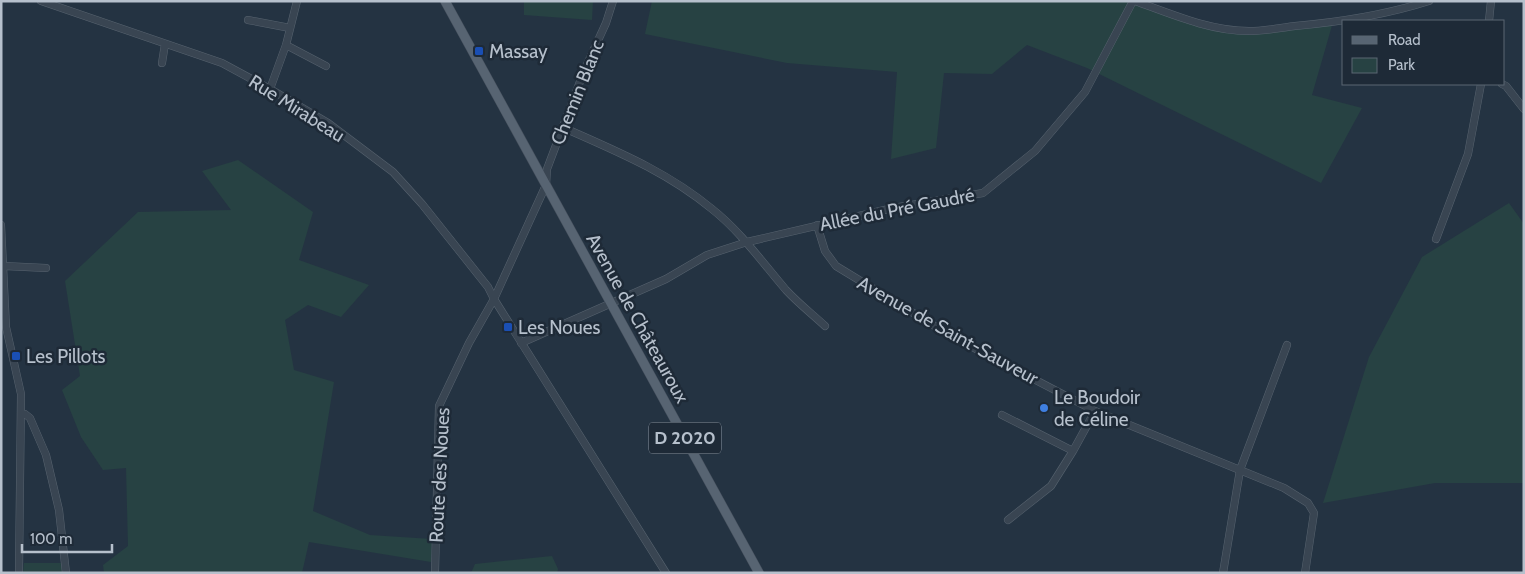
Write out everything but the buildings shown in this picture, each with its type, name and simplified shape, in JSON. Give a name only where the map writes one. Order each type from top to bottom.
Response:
[{"type":"main road","name":"D 2020","points":[[445,1],[546,185]]},
{"type":"main road","name":"Avenue de Châteauroux","points":[[546,185],[759,573]]},
{"type":"street","name":"Rue Mirabeau","points":[[41,1],[222,63],[328,124],[393,172],[422,204],[488,287],[521,343],[666,573]]},
{"type":"street","points":[[270,89],[286,45],[297,1]]},
{"type":"street","name":"Chemin Blanc","points":[[494,299],[546,185],[547,168],[562,127],[614,1]]},
{"type":"street","points":[[1134,1],[1179,17],[1218,27],[1248,31],[1342,22]]},
{"type":"street","name":"Allée du Pré Gaudré","points":[[521,343],[666,279],[707,255],[747,242],[893,208],[983,193],[1035,152],[1084,92],[1134,1]]},
{"type":"street","points":[[1353,20],[1397,11],[1429,1]]},
{"type":"street","points":[[1489,20],[1492,1]]},
{"type":"street","points":[[248,20],[290,28]]},
{"type":"street","points":[[162,63],[165,44]]},
{"type":"street","points":[[286,45],[326,66]]},
{"type":"street","points":[[1436,239],[1468,154],[1481,85]]},
{"type":"street","points":[[1504,85],[1524,109]]},
{"type":"street","points":[[562,127],[644,163],[667,176],[712,209],[747,242],[788,292],[825,326]]},
{"type":"street","points":[[1,225],[6,327],[20,394],[20,573]]},
{"type":"street","name":"Avenue de Saint-Sauveur","points":[[817,225],[825,251],[836,266],[951,336],[1095,411],[1284,488],[1308,503],[1314,513],[1305,573]]},
{"type":"street","points":[[4,266],[46,268]]},
{"type":"street","name":"Route des Noues","points":[[435,573],[439,406],[469,343],[494,299]]},
{"type":"street","points":[[1223,573],[1240,470],[1287,345]]},
{"type":"street","points":[[1008,520],[1051,486],[1095,411]]},
{"type":"street","points":[[21,414],[25,414],[30,418],[46,455],[59,510],[66,573]]},
{"type":"street","points":[[1002,415],[1073,451]]},
{"type":"green space","points":[[524,1],[593,1],[592,20],[524,15]]},
{"type":"green space","points":[[652,1],[1136,1],[1215,26],[1248,30],[1333,22],[1312,95],[1362,108],[1321,183],[1087,68],[1027,45],[992,74],[944,73],[936,148],[891,159],[897,72],[787,63],[645,34]]},
{"type":"green space","points":[[238,160],[313,212],[299,260],[369,285],[341,317],[308,305],[285,320],[294,370],[334,382],[313,511],[370,535],[432,539],[431,562],[309,542],[302,573],[104,573],[103,565],[128,546],[126,468],[103,470],[81,437],[62,390],[80,376],[65,281],[138,212],[231,210],[202,171]]},
{"type":"green space","points":[[1509,203],[1524,224],[1524,483],[1435,483],[1323,503],[1369,357],[1422,257]]},
{"type":"green space","points":[[552,556],[558,569],[557,573],[471,573],[475,564]]},
{"type":"green space","points":[[24,563],[61,563],[63,573],[23,573]]},
{"type":"place","name":"Massay","points":[[479,51]]},
{"type":"place","name":"Les Noues","points":[[508,327]]},
{"type":"place","name":"Les Pillots","points":[[16,356]]},
{"type":"place","name":"Le Boudoir de Céline","points":[[1044,408]]}]
